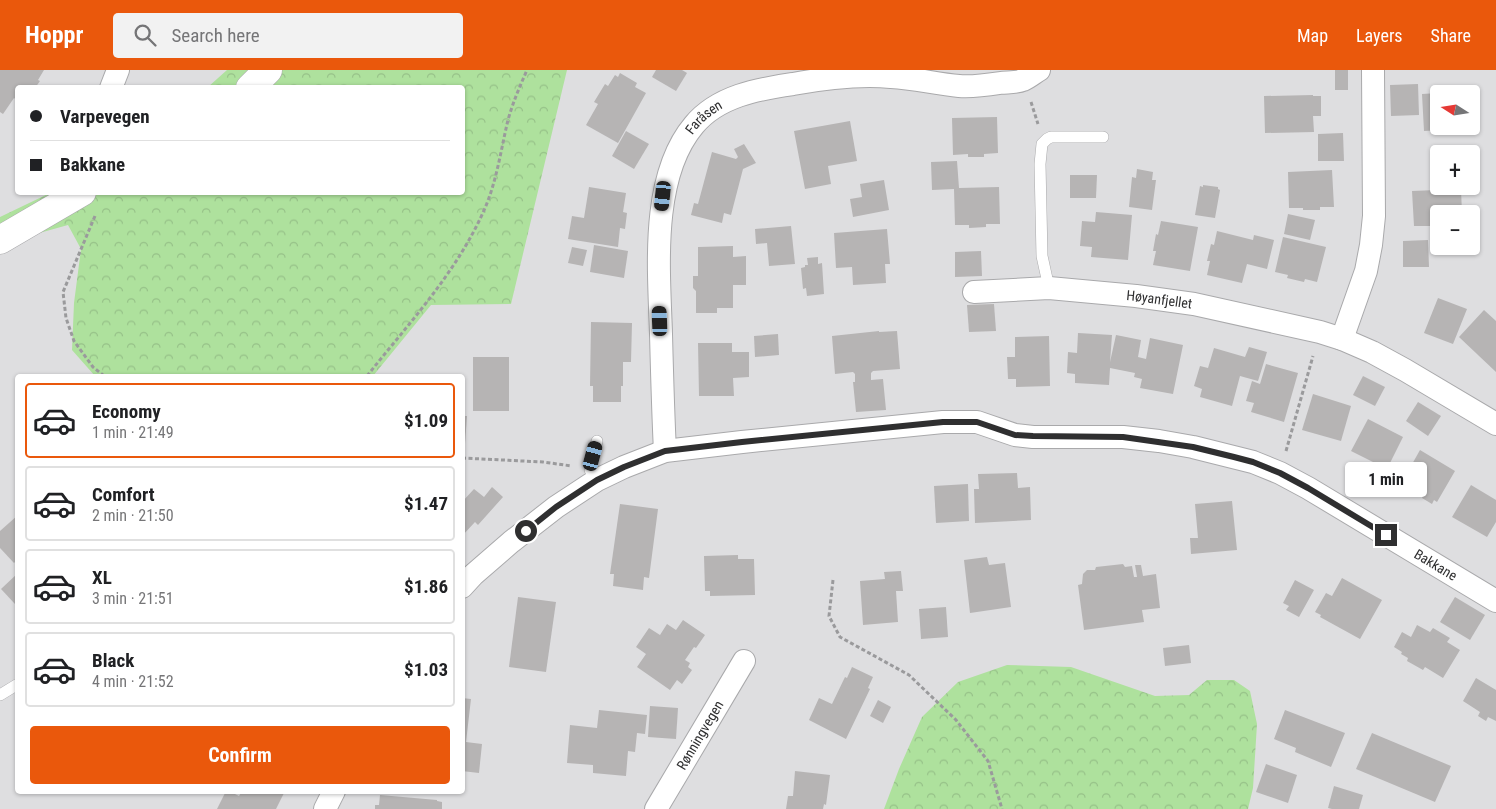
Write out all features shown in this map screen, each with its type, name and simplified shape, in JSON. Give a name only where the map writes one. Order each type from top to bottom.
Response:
[{"type":"street","points":[[112,85],[118,70]]},
{"type":"street","points":[[253,85],[268,70]]},
{"type":"street","points":[[1342,339],[1366,271],[1372,245],[1374,216],[1373,70]]},
{"type":"street","name":"Faråsen","points":[[665,451],[660,303],[660,232],[663,196],[670,168],[683,141],[694,124],[711,110],[728,100],[744,94],[830,78],[894,73],[960,86],[989,85],[1030,75]]},
{"type":"street","points":[[0,240],[52,202],[90,202]]},
{"type":"street","name":"Høyanfjellet","points":[[974,292],[1049,288],[1136,296],[1194,304],[1320,332],[1372,352],[1496,424]]},
{"type":"street","name":"Bakkane","points":[[465,584],[511,542],[593,475],[624,467],[665,451],[943,422],[977,422],[1015,435],[1123,437],[1167,442],[1253,462],[1280,473],[1313,491],[1496,601]]},
{"type":"street","name":"Rønningvegen","points":[[656,809],[744,660]]},
{"type":"street","points":[[325,809],[332,794]]},
{"type":"lane","points":[[1049,288],[1042,256],[1040,164],[1042,144],[1052,137],[1103,137]]},
{"type":"lane","points":[[593,475],[597,441]]},
{"type":"lane","points":[[0,695],[15,686]]},
{"type":"path","points":[[369,374],[461,255],[485,208],[509,118],[516,96],[528,70]]},
{"type":"path","points":[[1030,75],[1042,144]]},
{"type":"path","points":[[90,202],[81,247],[63,292],[66,318],[74,341],[93,367],[102,374]]},
{"type":"path","points":[[1280,473],[1320,332]]},
{"type":"path","points":[[465,458],[543,462],[593,475]]},
{"type":"path","points":[[833,580],[829,616],[840,637],[909,675],[956,720],[988,761],[1002,809]]},
{"type":"green space","points":[[227,70],[567,70],[511,304],[431,305],[375,374],[93,374],[72,350],[74,303],[81,249],[68,225],[0,244],[0,217],[46,195],[465,195],[465,85],[210,85]]},
{"type":"green space","points":[[1007,665],[1071,667],[1155,696],[1189,695],[1207,680],[1234,680],[1250,691],[1257,724],[1253,788],[1248,809],[884,809],[922,717],[958,682]]},
{"type":"building","points":[[0,70],[44,70],[37,85],[15,85],[15,99],[3,114],[0,112]]},
{"type":"building","points":[[656,70],[682,70],[687,73],[676,91],[652,77]]},
{"type":"building","points":[[1335,70],[1348,70],[1348,90],[1335,90]]},
{"type":"building","points":[[620,73],[637,83],[635,87],[646,93],[618,143],[586,125],[598,104],[594,102],[605,84],[608,86],[615,75],[618,77]]},
{"type":"building","points":[[1418,84],[1419,115],[1391,116],[1390,85]]},
{"type":"building","points":[[1422,94],[1430,94],[1430,131],[1424,131]]},
{"type":"building","points":[[1264,96],[1321,96],[1321,116],[1313,116],[1314,132],[1265,133]]},
{"type":"building","points":[[997,117],[998,153],[984,154],[984,157],[968,157],[968,154],[953,155],[952,118]]},
{"type":"building","points":[[850,121],[857,161],[828,166],[831,184],[805,189],[794,131]]},
{"type":"building","points":[[626,131],[649,144],[634,169],[612,156]]},
{"type":"building","points":[[1343,133],[1344,161],[1318,161],[1318,134]]},
{"type":"building","points":[[744,144],[756,163],[743,169],[731,215],[724,213],[722,223],[691,215],[694,203],[698,204],[712,152],[736,159],[738,157],[734,149]]},
{"type":"building","points":[[957,161],[959,188],[999,187],[1000,224],[986,224],[986,227],[969,228],[969,225],[955,225],[954,189],[932,190],[931,162]]},
{"type":"building","points":[[1137,169],[1153,172],[1152,180],[1156,180],[1152,210],[1129,207],[1132,177],[1136,178]]},
{"type":"building","points":[[1332,170],[1334,207],[1320,207],[1320,210],[1289,208],[1288,172]]},
{"type":"building","points":[[1070,175],[1097,175],[1096,198],[1070,198]]},
{"type":"building","points":[[884,180],[889,210],[853,217],[850,199],[862,197],[860,184]]},
{"type":"building","points":[[1203,185],[1218,187],[1220,190],[1215,218],[1195,215],[1200,186],[1203,187]]},
{"type":"building","points":[[589,187],[626,193],[623,212],[627,213],[625,229],[620,228],[618,247],[568,239],[572,216],[584,218]]},
{"type":"building","points":[[1430,190],[1430,195],[1461,195],[1462,205],[1430,205],[1430,226],[1414,226],[1412,191]]},
{"type":"building","points":[[1096,212],[1132,215],[1128,260],[1091,257],[1092,247],[1080,246],[1082,221],[1095,222]]},
{"type":"building","points":[[1288,214],[1315,220],[1310,240],[1284,234]]},
{"type":"building","points":[[1161,221],[1198,227],[1190,271],[1153,265],[1156,251],[1153,251],[1156,234],[1158,235]]},
{"type":"building","points":[[791,226],[795,264],[769,266],[767,243],[756,244],[755,229]]},
{"type":"building","points":[[887,229],[890,264],[885,264],[886,283],[853,285],[852,267],[836,268],[834,233]]},
{"type":"building","points":[[1217,231],[1253,240],[1254,235],[1274,240],[1267,269],[1247,264],[1242,283],[1207,275],[1210,261],[1207,261],[1211,244],[1214,245]]},
{"type":"building","points":[[1283,237],[1326,247],[1317,282],[1305,279],[1304,282],[1287,278],[1288,275],[1275,272]]},
{"type":"building","points":[[1428,240],[1429,267],[1403,267],[1403,241]]},
{"type":"building","points":[[594,245],[628,251],[624,278],[590,272]]},
{"type":"building","points":[[733,246],[733,257],[746,256],[746,285],[733,285],[733,308],[717,308],[717,313],[696,313],[696,291],[693,288],[693,276],[698,276],[698,247]]},
{"type":"building","points":[[572,247],[587,250],[583,266],[568,263]]},
{"type":"building","points":[[981,251],[982,276],[955,277],[955,252]]},
{"type":"building","points":[[818,257],[818,264],[822,263],[824,294],[807,296],[806,288],[803,289],[801,268],[808,265],[807,258]]},
{"type":"building","points":[[1438,298],[1467,309],[1453,344],[1424,333]]},
{"type":"building","points":[[994,304],[996,331],[969,332],[967,305]]},
{"type":"building","points":[[1484,310],[1496,321],[1496,372],[1459,337]]},
{"type":"building","points":[[591,322],[632,323],[631,362],[623,362],[621,402],[593,402],[593,386],[590,386]]},
{"type":"building","points":[[897,331],[900,369],[873,371],[871,373],[871,380],[883,379],[886,410],[856,412],[853,382],[855,382],[855,374],[853,372],[835,374],[832,336]]},
{"type":"building","points":[[1078,333],[1112,335],[1110,362],[1116,335],[1141,340],[1138,357],[1146,359],[1150,338],[1183,345],[1173,394],[1140,388],[1142,379],[1134,377],[1135,373],[1110,368],[1109,385],[1075,383],[1075,374],[1067,373],[1068,352],[1077,353]]},
{"type":"building","points":[[778,334],[779,355],[755,357],[754,336]]},
{"type":"building","points":[[1049,336],[1050,386],[1016,387],[1016,379],[1008,379],[1007,357],[1015,357],[1015,337]]},
{"type":"building","points":[[698,343],[732,343],[732,352],[749,352],[749,377],[733,378],[734,396],[699,396]]},
{"type":"building","points":[[1249,347],[1267,352],[1258,381],[1240,376],[1232,406],[1200,397],[1202,389],[1194,386],[1200,366],[1208,368],[1214,348],[1245,357]]},
{"type":"building","points":[[473,357],[509,357],[509,411],[473,411]]},
{"type":"building","points":[[1266,364],[1298,373],[1284,422],[1251,412],[1254,403],[1246,401],[1252,381],[1260,384]]},
{"type":"building","points":[[1363,376],[1385,387],[1375,406],[1353,395]]},
{"type":"building","points":[[1313,394],[1351,406],[1341,441],[1302,430]]},
{"type":"building","points":[[1418,402],[1441,416],[1428,436],[1406,421]]},
{"type":"building","points":[[465,416],[467,416],[465,444]]},
{"type":"building","points":[[1368,419],[1403,437],[1387,469],[1351,451]]},
{"type":"building","points":[[1420,450],[1455,471],[1437,502],[1434,500],[1432,504],[1422,498],[1424,494],[1402,482]]},
{"type":"building","points":[[1017,473],[1018,488],[1030,487],[1031,520],[975,523],[974,489],[979,489],[978,474]]},
{"type":"building","points":[[968,484],[969,521],[936,523],[934,486]]},
{"type":"building","points":[[1471,485],[1496,500],[1496,522],[1487,537],[1452,517]]},
{"type":"building","points":[[492,487],[503,497],[478,525],[475,522],[465,533],[465,499],[474,489],[484,497]]},
{"type":"building","points":[[1232,501],[1237,550],[1191,554],[1190,538],[1198,538],[1195,504]]},
{"type":"building","points":[[620,504],[658,509],[649,578],[644,577],[643,590],[613,586],[614,574],[610,574]]},
{"type":"building","points":[[15,518],[14,563],[0,548],[0,531]]},
{"type":"building","points":[[738,555],[738,559],[754,559],[755,595],[710,596],[710,591],[705,591],[704,556]]},
{"type":"building","points":[[987,557],[989,565],[1005,563],[1011,607],[970,613],[964,560]]},
{"type":"building","points":[[1123,564],[1125,567],[1132,566],[1134,577],[1137,577],[1135,565],[1141,565],[1143,576],[1156,574],[1160,608],[1142,610],[1144,622],[1084,630],[1078,585],[1082,584],[1083,574],[1087,570],[1095,570],[1096,567]]},
{"type":"building","points":[[901,571],[903,591],[896,591],[898,622],[863,625],[860,581],[885,579],[884,572]]},
{"type":"building","points":[[15,576],[15,604],[1,589]]},
{"type":"building","points":[[1342,578],[1382,600],[1360,639],[1320,617],[1321,615],[1315,612],[1326,593],[1332,596]]},
{"type":"building","points":[[1295,580],[1314,590],[1299,617],[1286,610],[1289,606],[1283,603]]},
{"type":"building","points":[[518,597],[556,602],[546,672],[509,667]]},
{"type":"building","points":[[1455,597],[1485,615],[1470,640],[1440,622]]},
{"type":"building","points":[[946,607],[948,637],[921,639],[919,609]]},
{"type":"building","points":[[683,620],[705,635],[685,660],[690,663],[688,667],[692,670],[682,684],[677,680],[670,690],[637,667],[646,654],[636,647],[649,628],[660,635],[667,624],[676,630]]},
{"type":"building","points":[[1417,625],[1430,632],[1433,628],[1450,638],[1447,642],[1460,650],[1443,678],[1425,667],[1423,670],[1407,661],[1408,658],[1394,647],[1402,632],[1411,637]]},
{"type":"building","points":[[1189,645],[1191,663],[1165,666],[1163,648]]},
{"type":"building","points":[[852,667],[873,677],[868,688],[870,689],[846,739],[809,720],[819,698],[832,704]]},
{"type":"building","points":[[1476,678],[1496,690],[1496,721],[1488,717],[1486,721],[1478,716],[1480,712],[1463,701]]},
{"type":"building","points":[[465,698],[471,699],[466,742],[482,744],[479,773],[465,771]]},
{"type":"building","points":[[878,700],[891,707],[883,723],[870,716]]},
{"type":"building","points":[[650,706],[678,708],[676,739],[648,737]]},
{"type":"building","points":[[599,710],[647,715],[645,734],[637,733],[635,752],[628,751],[626,776],[593,773],[593,765],[567,763],[570,725],[597,728]]},
{"type":"building","points":[[1285,710],[1345,733],[1331,767],[1295,752],[1296,748],[1274,739]]},
{"type":"building","points":[[1372,733],[1451,766],[1435,802],[1356,769]]},
{"type":"building","points":[[1266,764],[1297,775],[1288,803],[1256,792]]},
{"type":"building","points":[[795,771],[830,775],[826,805],[824,804],[823,809],[786,809],[788,796],[793,796]]},
{"type":"building","points":[[1334,786],[1363,795],[1359,809],[1328,808]]},
{"type":"building","points":[[224,794],[239,796],[240,794],[284,794],[276,809],[217,809]]},
{"type":"building","points":[[380,795],[437,800],[442,802],[442,809],[375,809],[375,805],[379,805]]},
{"type":"route","points":[[526,531],[556,507],[597,480],[649,456],[665,451],[943,422],[977,422],[1015,435],[1123,437],[1159,441],[1193,447],[1253,462],[1280,473],[1308,488],[1386,535]]}]
